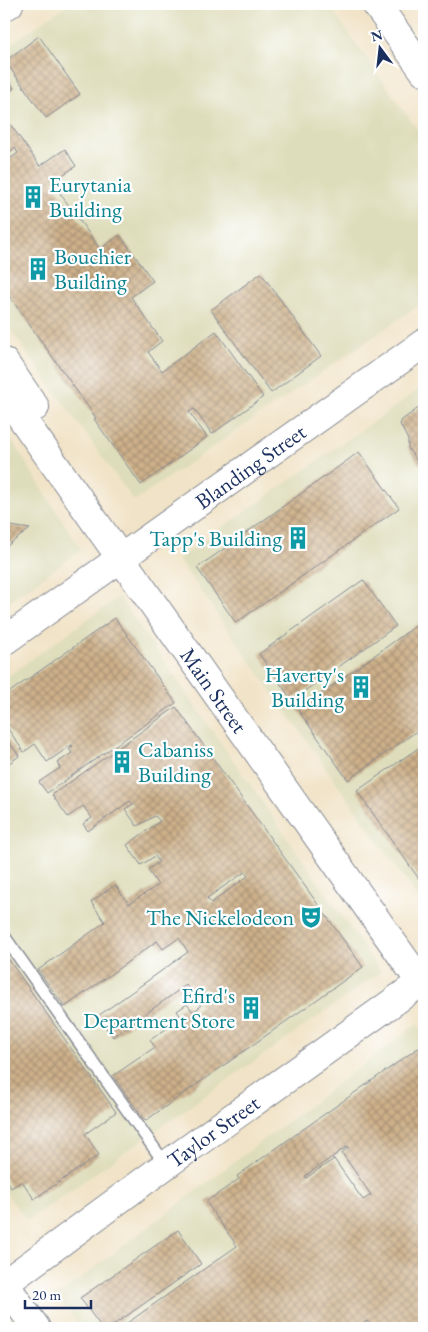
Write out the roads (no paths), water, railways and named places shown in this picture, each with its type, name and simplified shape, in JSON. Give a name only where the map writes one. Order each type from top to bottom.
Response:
[{"type":"main road","points":[[4,7],[9,4]]},
{"type":"main road","points":[[376,4],[424,72]]},
{"type":"main road","name":"Blanding Street","points":[[4,641],[424,343]]},
{"type":"main road","name":"Main Street","points":[[4,362],[128,553],[423,983]]},
{"type":"main road","name":"Main Street","points":[[4,393],[128,553],[424,954]]},
{"type":"main road","name":"Taylor Street","points":[[4,1284],[166,1165],[423,983]]},
{"type":"main road","points":[[4,1284],[36,1328]]},
{"type":"lane","points":[[4,936],[166,1165]]},
{"type":"place","name":"Eurytania Building","points":[[33,197]]},
{"type":"place","name":"Bouchier Building","points":[[38,269]]},
{"type":"place","name":"Tapp's Building","points":[[298,538]]},
{"type":"place","name":"Haverty's Building","points":[[361,687]]},
{"type":"place","name":"Cabaniss Building","points":[[122,762]]},
{"type":"place","name":"The Nickelodeon","points":[[311,917]]},
{"type":"place","name":"Efird's Department Store","points":[[251,1008]]}]
